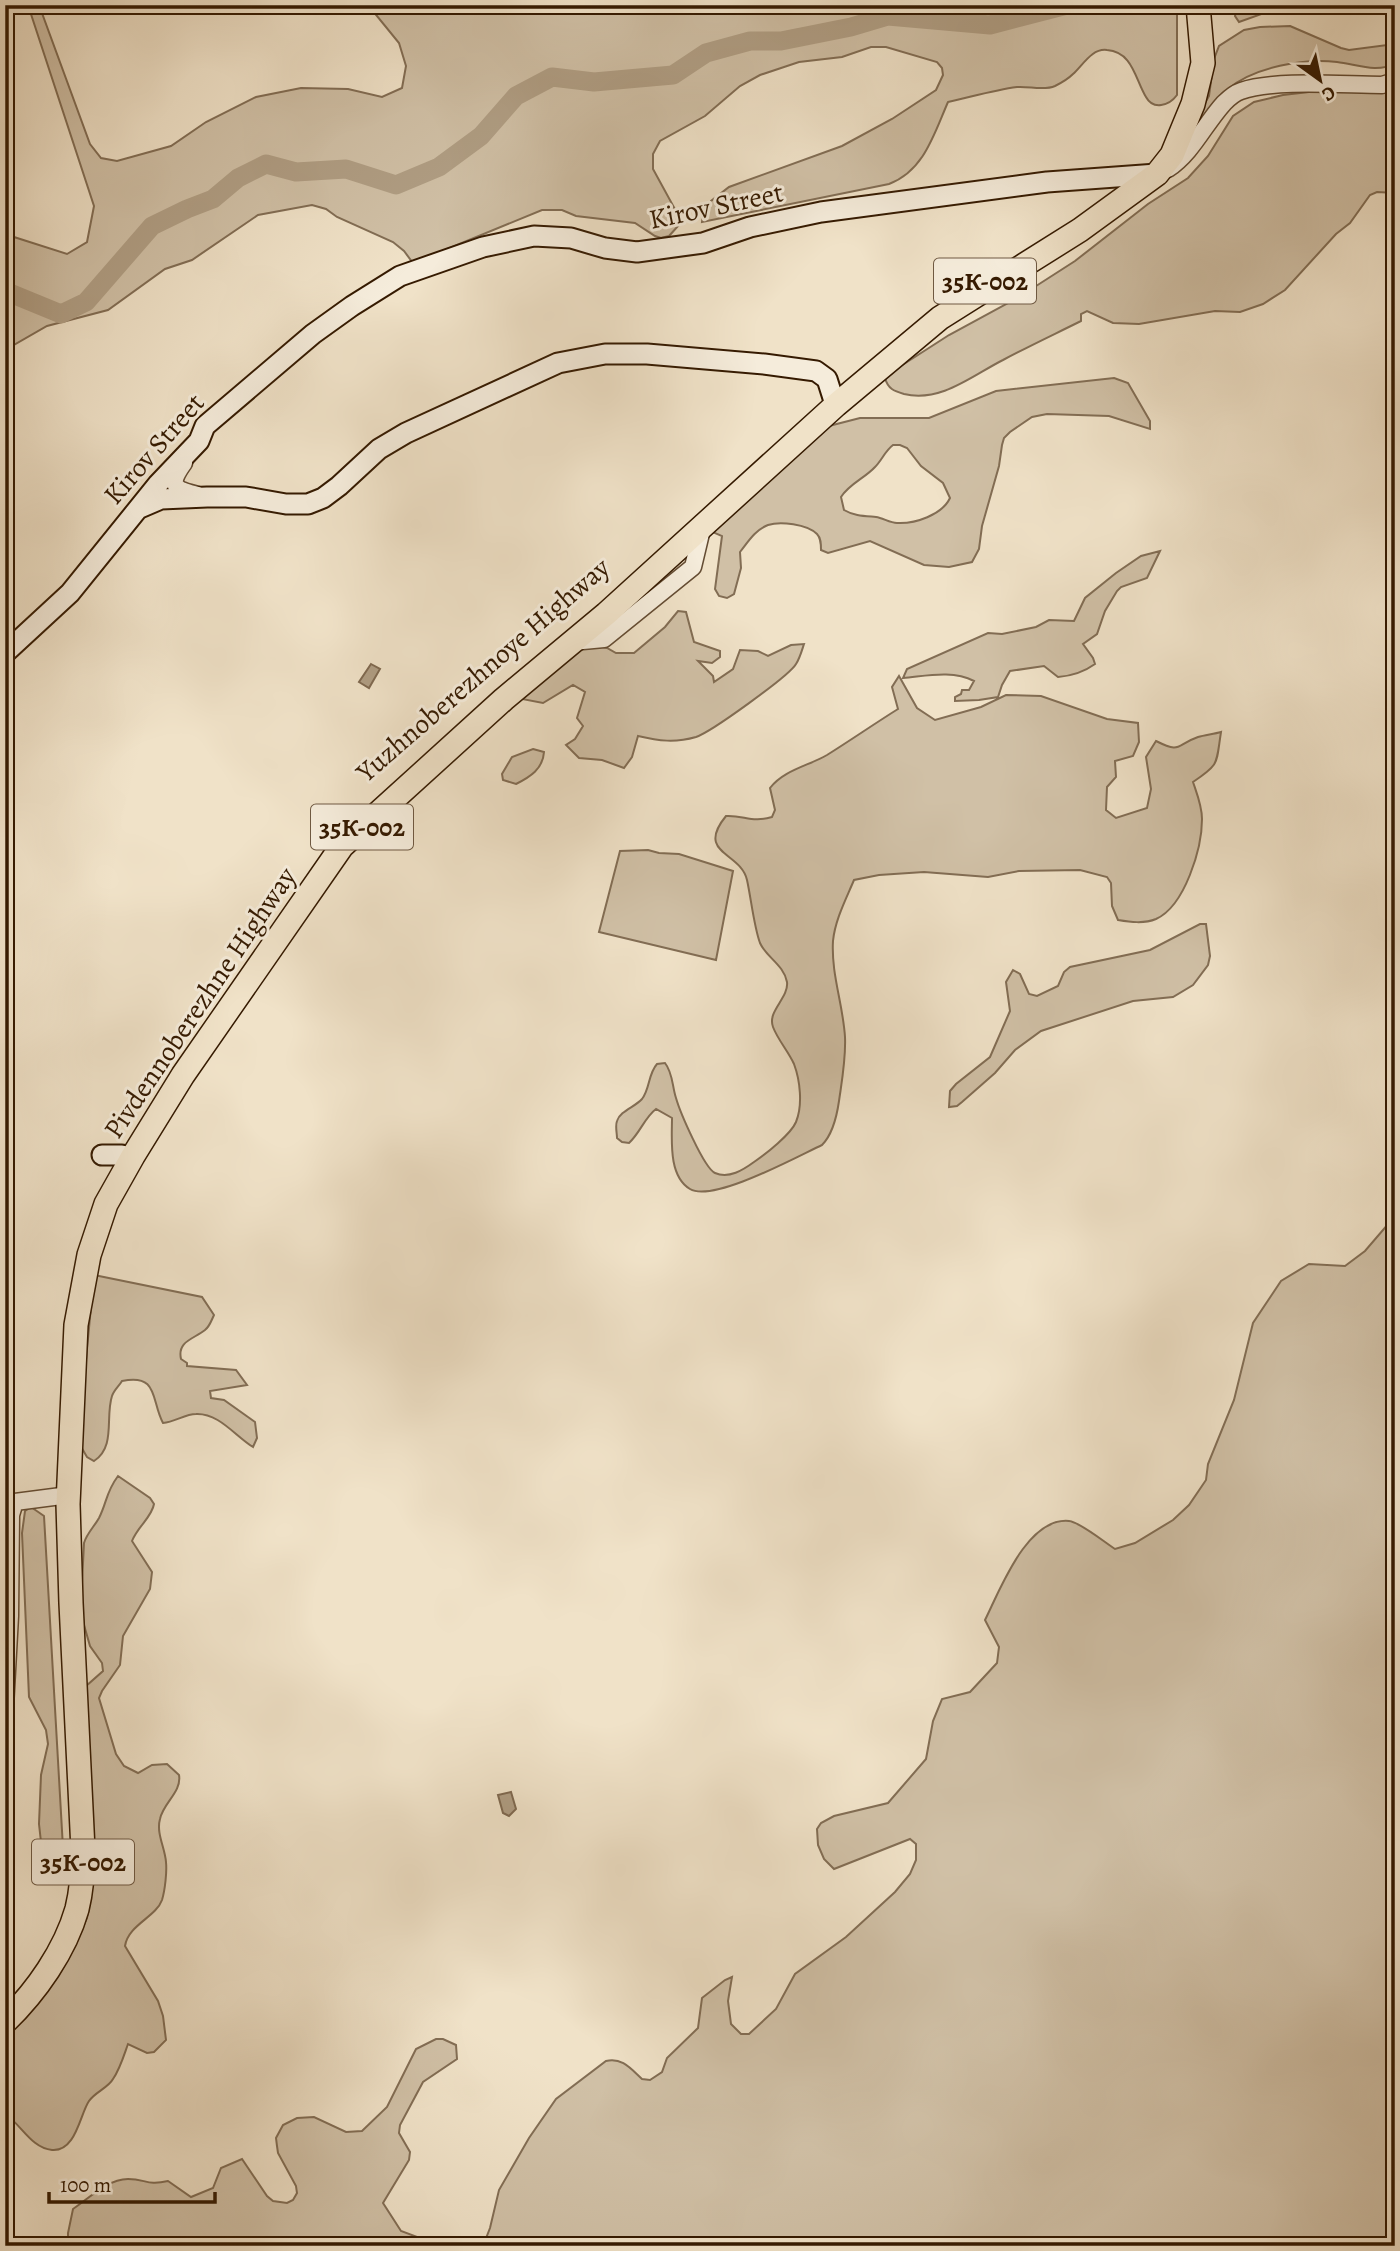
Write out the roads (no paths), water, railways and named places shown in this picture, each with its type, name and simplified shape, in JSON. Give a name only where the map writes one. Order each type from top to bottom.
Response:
[{"type":"highway","name":"Yuzhnoberezhnoye Highway","points":[[5,2008],[32,1975],[55,1934],[66,1906],[72,1877],[60,1497],[70,1308],[85,1238],[100,1199],[112,1155],[334,842],[496,695],[946,306],[1153,174],[1175,133],[1197,67],[1193,5]]},
{"type":"highway","name":"Yuzhnoberezhnoye Highway","points":[[703,524],[834,401],[940,318],[1080,230],[1153,174],[1172,155],[1193,104],[1203,63],[1199,5]]},
{"type":"highway","name":"Pivdennoberezhne Highway","points":[[5,2022],[22,2006],[42,1978],[65,1937],[76,1909],[82,1881],[83,1850],[74,1681],[60,1497],[76,1325],[89,1255],[106,1204],[183,1075],[342,846],[703,524]]},
{"type":"main road","name":"Kirov Street","points":[[5,653],[70,593],[158,484],[199,441],[205,426],[313,334],[400,276],[483,247],[534,236],[571,238],[605,248],[637,251],[703,243],[750,227],[821,212],[1047,182],[1153,174]]},
{"type":"main road","points":[[136,510],[161,499],[208,497],[246,497],[286,504],[307,504],[331,492],[379,449],[406,433],[558,363],[605,354],[647,354],[816,371],[827,379],[834,401]]},
{"type":"street","points":[[1153,174],[1170,168],[1186,154],[1223,103],[1238,91],[1269,86],[1382,84],[1395,81]]},
{"type":"street","points":[[199,441],[174,477],[175,485],[180,491],[208,497]]},
{"type":"street","points":[[5,1707],[10,1616],[11,1515],[15,1502],[60,1497]]},
{"type":"waterway","points":[[5,291],[61,314],[86,302],[152,226],[213,199],[238,178],[266,164],[296,172],[346,169],[396,185],[439,167],[481,136],[516,96],[552,77],[594,82],[673,75],[706,53],[750,41],[781,41],[851,27],[888,16],[990,25],[1067,5]]}]
